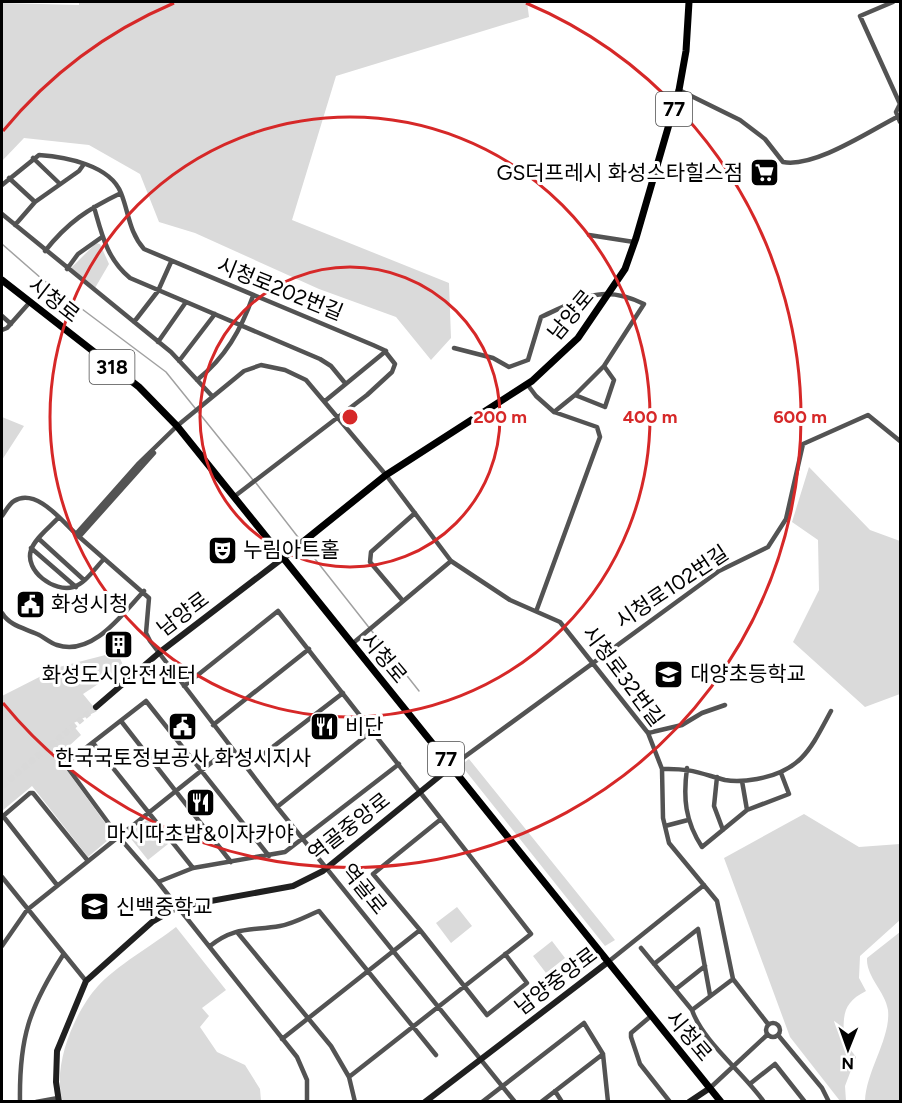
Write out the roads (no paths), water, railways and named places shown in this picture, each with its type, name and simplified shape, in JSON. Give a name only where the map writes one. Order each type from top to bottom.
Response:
[{"type":"main road","name":"남양로","points":[[283,558],[386,475],[527,384],[578,338],[625,269],[634,242],[679,90],[686,51],[689,2]]},
{"type":"main road","name":"시청로","points":[[2,280],[139,387],[177,426],[721,1101]]},
{"type":"street","points":[[679,90],[740,120],[765,139],[783,162],[794,164],[841,147],[898,120],[896,112],[900,104],[860,16],[892,2]]},
{"type":"street","name":"시청로202번길","points":[[33,158],[39,155],[57,156],[84,164],[115,181],[135,238],[144,249],[386,351]]},
{"type":"street","points":[[2,185],[33,158],[59,183]]},
{"type":"street","points":[[15,225],[35,202],[79,171],[84,164]]},
{"type":"street","points":[[9,178],[35,202]]},
{"type":"street","points":[[45,251],[64,227],[94,207],[121,193]]},
{"type":"street","points":[[94,207],[102,237],[117,268],[130,278],[320,358],[331,366],[345,383]]},
{"type":"street","points":[[2,214],[135,322],[179,361],[212,396],[139,463],[78,536]]},
{"type":"street","points":[[589,235],[634,242]]},
{"type":"street","points":[[67,268],[78,254],[102,237]]},
{"type":"street","points":[[135,322],[158,291],[171,262]]},
{"type":"street","points":[[454,348],[493,358],[508,367],[528,360],[541,317],[591,295],[624,294],[644,304],[604,366],[554,412]]},
{"type":"street","points":[[196,380],[228,349],[242,325],[253,296]]},
{"type":"street","points":[[2,330],[11,324],[30,302]]},
{"type":"street","points":[[158,342],[186,302]]},
{"type":"street","points":[[179,361],[215,314]]},
{"type":"street","points":[[2,316],[11,324]]},
{"type":"street","points":[[235,496],[367,395],[392,372],[395,364],[386,351],[325,401]]},
{"type":"street","name":"시청로32번길","points":[[212,396],[244,371],[261,365],[285,370],[306,380],[386,475],[451,561],[501,595],[537,609],[560,622],[648,733],[662,770],[669,843],[717,901],[734,979],[768,1024]]},
{"type":"street","points":[[575,395],[605,407],[614,380],[604,366]]},
{"type":"street","points":[[527,384],[536,396],[554,412],[597,427],[600,437],[537,609]]},
{"type":"street","name":"시청로102번길","points":[[452,766],[592,661],[719,571],[768,547],[786,519],[803,444],[868,415],[900,441]]},
{"type":"street","points":[[2,516],[14,501],[28,498],[39,501],[144,591],[103,634],[90,643],[59,646],[20,629],[2,613]]},
{"type":"street","points":[[403,601],[370,562],[371,552],[415,513]]},
{"type":"street","points":[[58,518],[31,548],[30,555],[34,571],[53,586],[66,589],[76,587],[104,559]]},
{"type":"street","points":[[39,539],[84,580]]},
{"type":"street","points":[[31,548],[76,587]]},
{"type":"street","name":"남양로","points":[[96,707],[160,652],[283,558]]},
{"type":"street","points":[[351,644],[451,561]]},
{"type":"street","name":"역골로","points":[[144,591],[150,603],[146,633],[184,686],[248,766],[277,807],[515,1101]]},
{"type":"street","points":[[184,686],[278,611],[531,934],[349,1077]]},
{"type":"street","points":[[213,725],[309,649]]},
{"type":"street","points":[[248,766],[343,693]]},
{"type":"street","points":[[269,856],[146,701],[65,764],[118,836],[210,946],[297,1057],[307,1080],[307,1101]]},
{"type":"street","points":[[648,733],[682,725],[702,713],[725,705]]},
{"type":"street","points":[[662,770],[687,768],[717,777],[742,781],[781,774],[793,767],[809,752],[831,711]]},
{"type":"street","points":[[121,721],[231,862]]},
{"type":"street","points":[[277,807],[372,731]]},
{"type":"street","points":[[93,743],[193,868]]},
{"type":"street","points":[[2,946],[27,910],[231,747]]},
{"type":"street","points":[[158,882],[193,868],[285,852],[304,840],[399,764]]},
{"type":"street","name":"역골중앙로","points":[[58,1100],[57,1051],[86,981],[152,922],[178,907],[292,886],[326,868],[452,766]]},
{"type":"street","points":[[687,768],[685,807],[688,820],[702,847],[747,810],[789,794],[781,774]]},
{"type":"street","points":[[717,777],[714,806],[723,830]]},
{"type":"street","points":[[742,781],[747,810]]},
{"type":"street","points":[[57,885],[2,817],[30,793],[33,793],[88,861]]},
{"type":"street","points":[[441,819],[373,874],[487,1015],[527,983],[505,954]]},
{"type":"street","points":[[666,826],[688,820]]},
{"type":"street","points":[[2,877],[86,981]]},
{"type":"street","name":"남양중앙로","points":[[425,1101],[608,962],[704,885]]},
{"type":"street","points":[[210,946],[220,938],[249,928],[281,926],[319,911],[414,1025],[436,1055]]},
{"type":"street","points":[[654,964],[698,929],[710,995]]},
{"type":"street","points":[[282,1039],[370,972],[420,930]]},
{"type":"street","points":[[237,932],[331,1046],[349,1077],[355,1101]]},
{"type":"street","points":[[641,948],[692,1010],[696,1019],[752,1083],[764,1101]]},
{"type":"street","points":[[20,1101],[20,1050],[27,1025],[46,981],[63,955]]},
{"type":"street","points":[[676,990],[705,966]]},
{"type":"street","points":[[692,1010],[734,979]]},
{"type":"street","points":[[651,1016],[631,1033],[631,1037],[640,1064],[670,1101]]},
{"type":"street","points":[[482,1101],[584,1023],[603,1054],[608,1101]]},
{"type":"street","points":[[778,1035],[771,1037],[767,1035],[765,1030],[768,1024],[775,1023],[779,1026],[778,1035],[822,1088],[829,1101]]},
{"type":"street","name":"시청로","points":[[710,1088],[767,1035]]},
{"type":"street","points":[[542,1101],[603,1054]]},
{"type":"street","points":[[752,1083],[775,1064],[805,1101]]},
{"type":"street","points":[[689,1101],[710,1088]]},
{"type":"street","points":[[555,1091],[562,1101]]},
{"type":"street","points":[[36,1101],[58,1100]]},
{"type":"waterway","points":[[2,244],[42,279],[166,372],[253,480]]},
{"type":"waterway","points":[[256,483],[301,541]]},
{"type":"waterway","points":[[304,545],[419,691]]},
{"type":"tunnel","points":[[2,786],[96,707]]},
{"type":"place","name":"GS더프레시 화성스타힐스점","points":[[764,173]]},
{"type":"place","name":"누림아트홀","points":[[222,550]]},
{"type":"place","name":"화성시청","points":[[30,604]]},
{"type":"place","name":"화성도시안전센터","points":[[119,644]]},
{"type":"place","name":"대양초등학교","points":[[669,674]]},
{"type":"place","name":"한국국토정보공사 화성시지사","points":[[183,727]]},
{"type":"place","name":"비단","points":[[324,727]]},
{"type":"place","name":"마시따초밥&이자카야","points":[[200,803]]},
{"type":"place","name":"신백중학교","points":[[95,907]]}]
